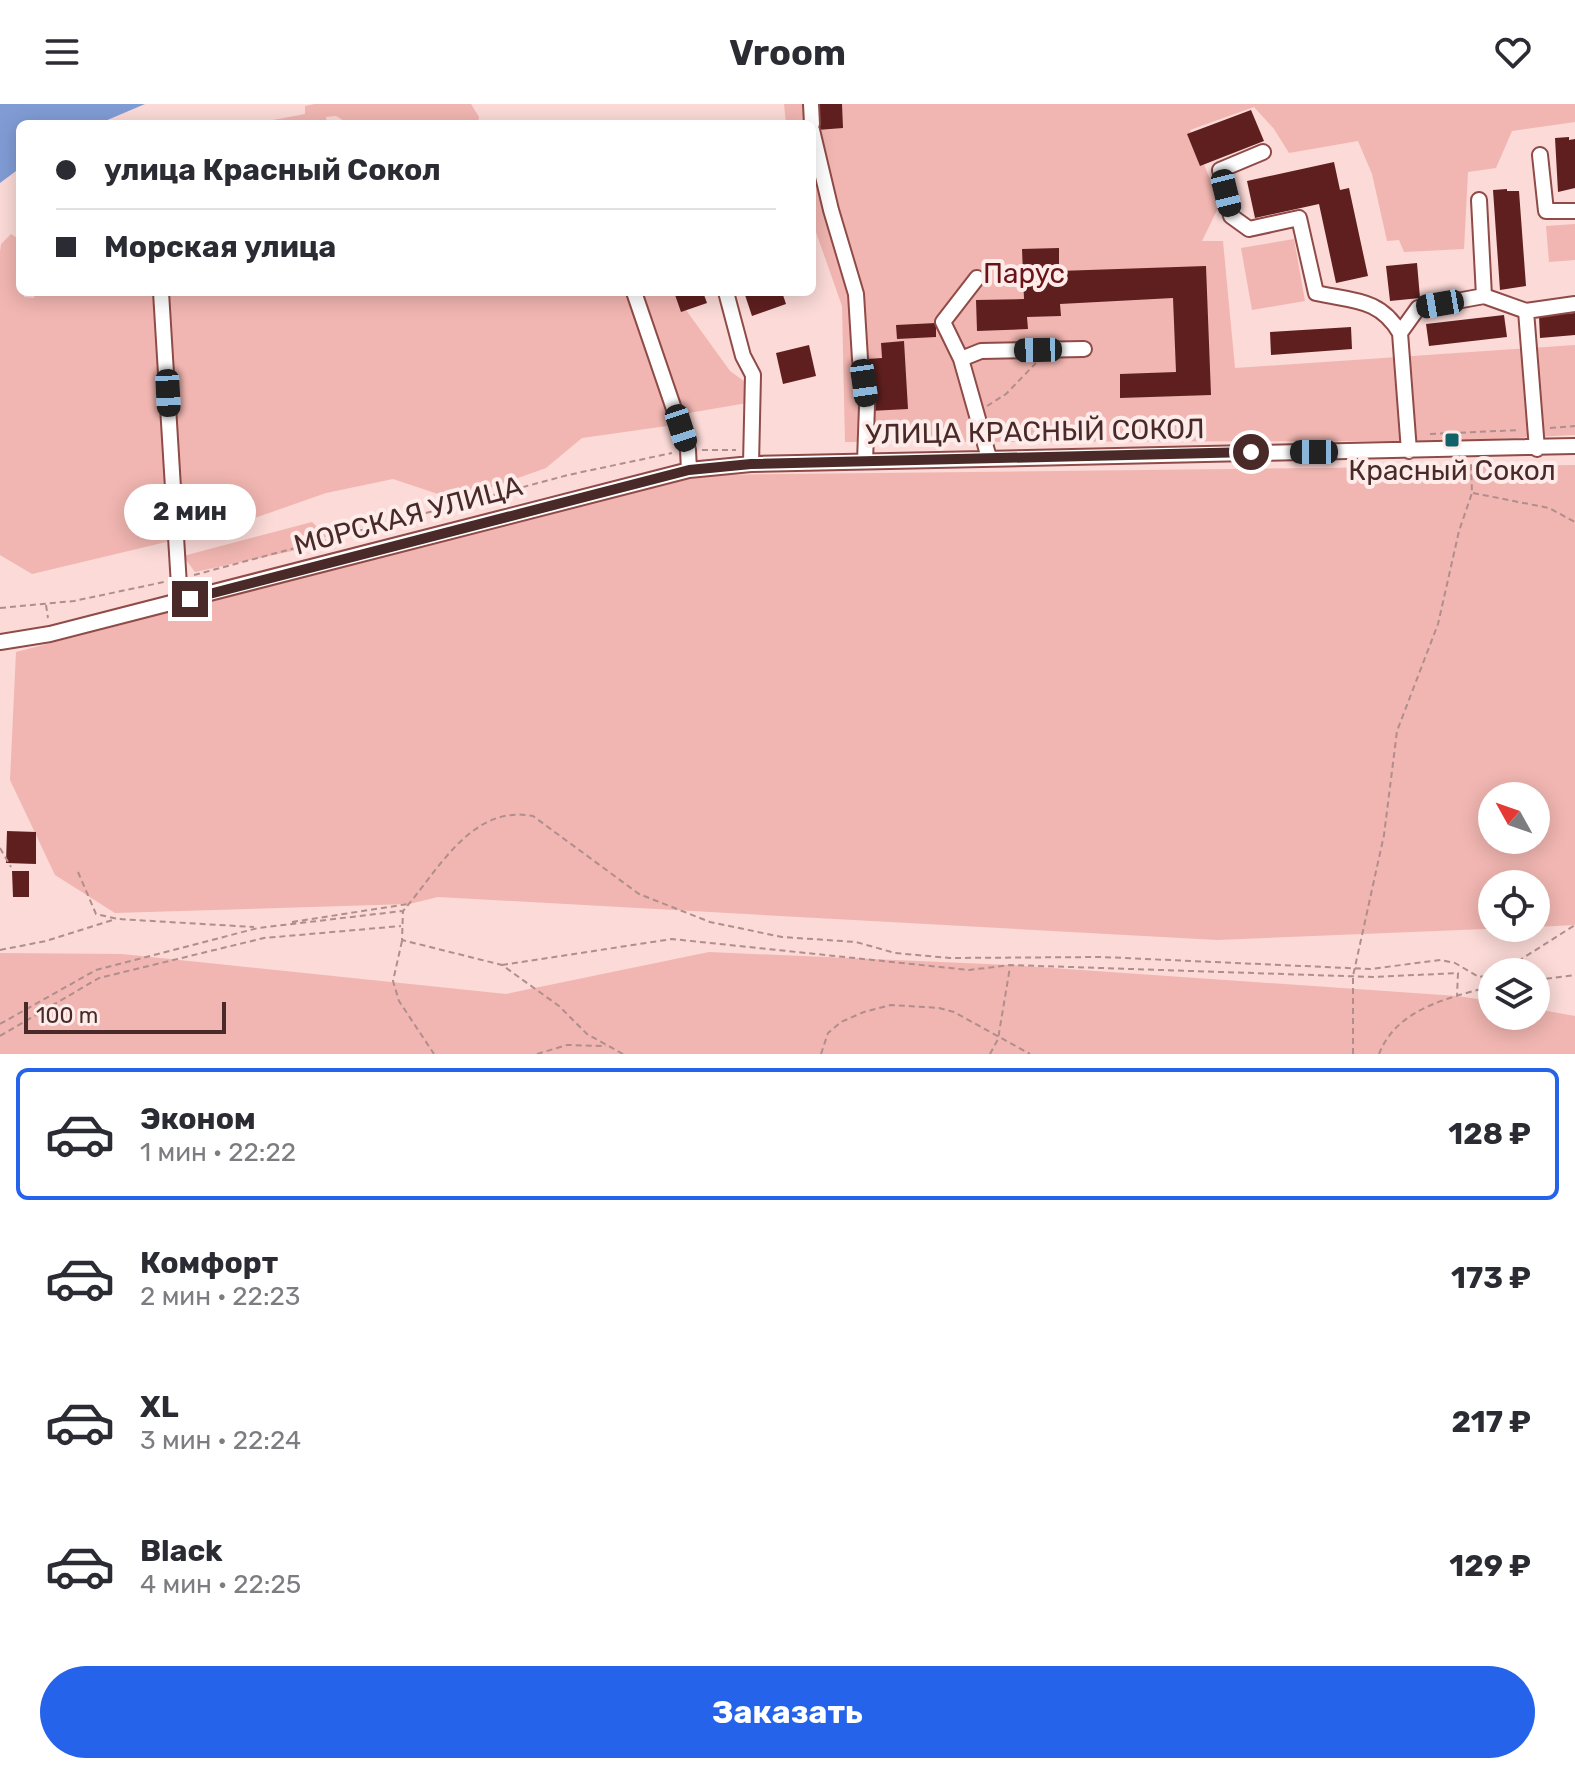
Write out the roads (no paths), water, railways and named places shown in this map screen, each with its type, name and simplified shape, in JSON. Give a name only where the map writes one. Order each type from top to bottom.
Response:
[{"type":"street","points":[[816,147],[856,294],[867,406],[865,461]]},
{"type":"street","points":[[1263,152],[1220,170],[1231,216],[1249,229],[1299,218],[1316,293],[1378,307],[1391,318],[1400,333],[1409,451]]},
{"type":"street","points":[[1540,155],[1546,211],[1575,211]]},
{"type":"street","points":[[1479,200],[1484,296]]},
{"type":"street","points":[[977,278],[943,322],[961,359],[989,458]]},
{"type":"street","points":[[161,296],[180,602]]},
{"type":"street","points":[[635,296],[688,450],[689,470]]},
{"type":"street","points":[[727,296],[743,356],[753,375],[751,457]]},
{"type":"street","points":[[1400,333],[1418,308],[1484,296],[1526,311],[1575,304]]},
{"type":"street","points":[[1526,311],[1537,449]]},
{"type":"street","points":[[961,359],[981,351],[1084,349]]},
{"type":"street","name":"УЛИЦА КРАСНЫЙ СОКОЛ","points":[[689,470],[751,457],[865,461],[1575,446]]},
{"type":"street","name":"МОРСКАЯ УЛИЦА","points":[[0,642],[44,636],[689,470]]},
{"type":"water","points":[[0,104],[145,104],[107,120],[16,120],[16,171],[0,183]]},
{"type":"place","name":"Красный Сокол","points":[[1452,440]]},
{"type":"park label","name":"Парус","points":[[1024,273]]}]
